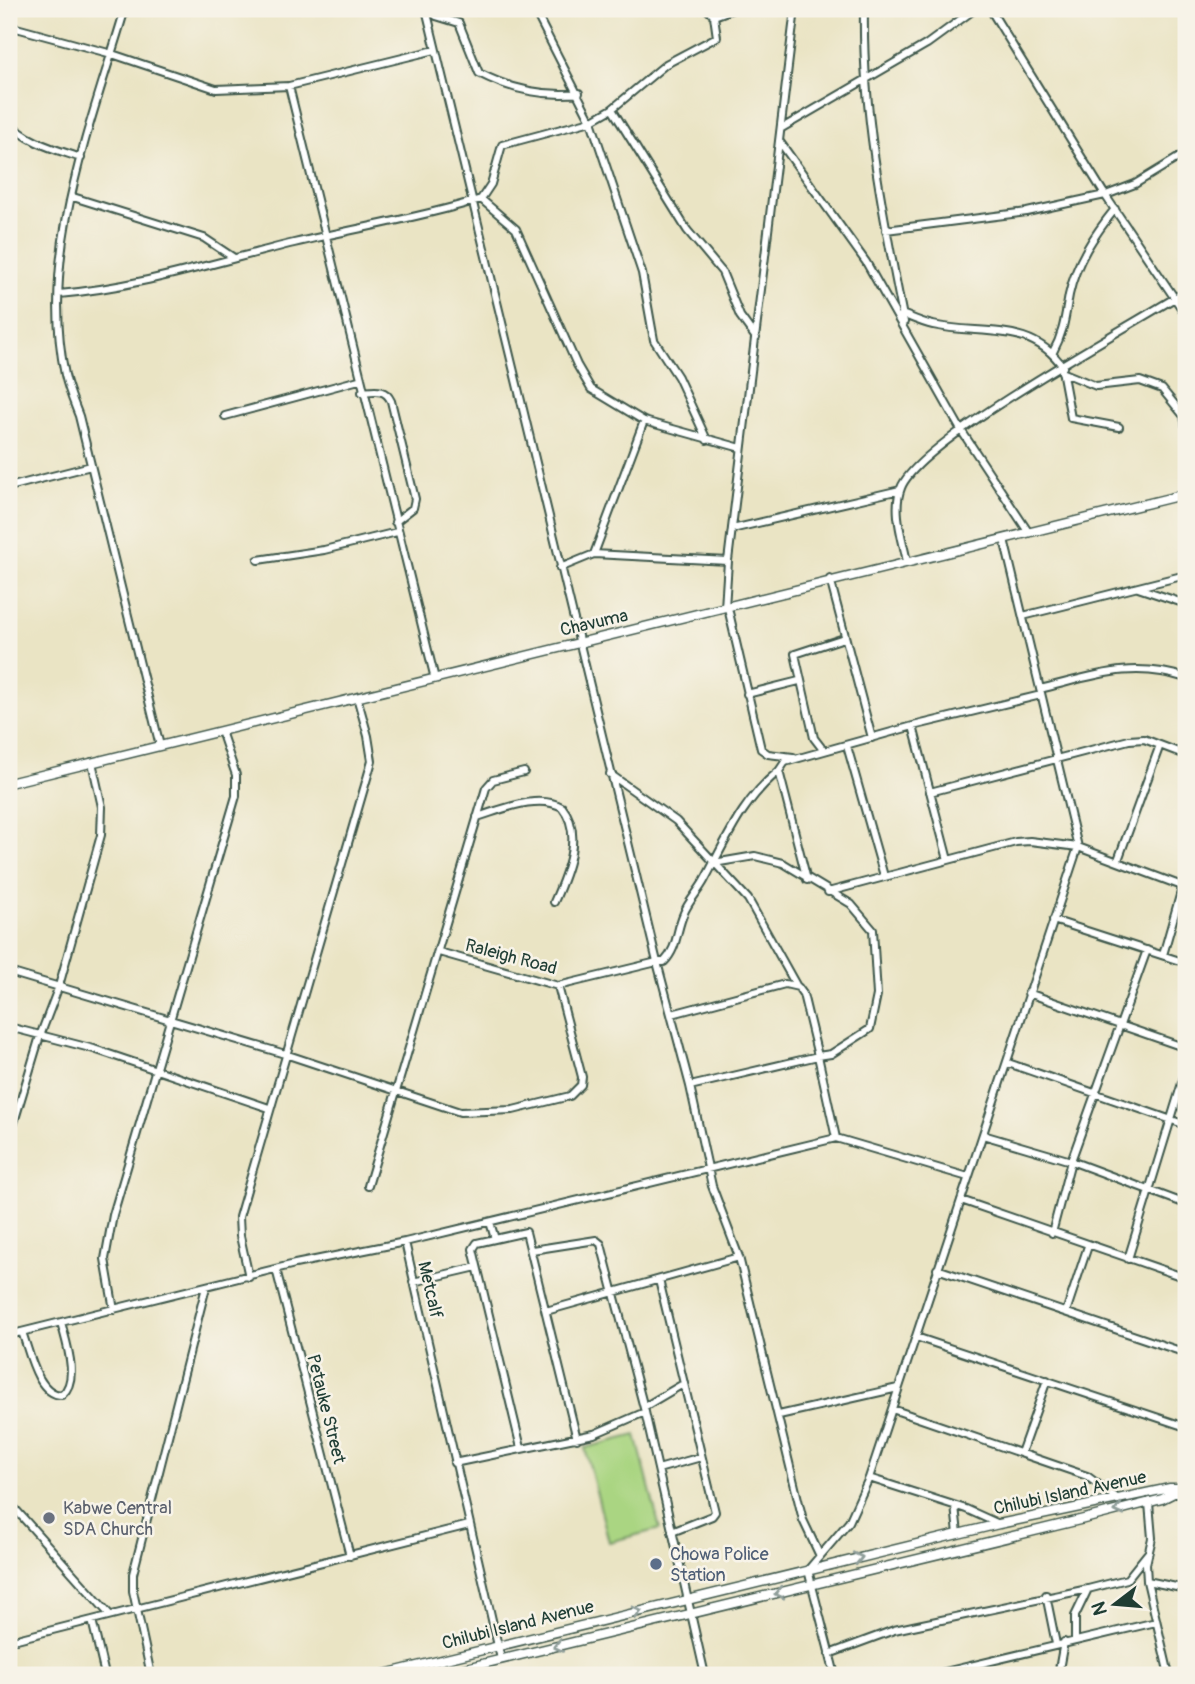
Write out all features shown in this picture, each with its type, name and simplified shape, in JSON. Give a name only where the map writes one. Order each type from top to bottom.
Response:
[{"type":"street","points":[[125,9],[82,158],[65,230],[59,294],[65,376],[91,466],[160,746]]},
{"type":"street","points":[[426,9],[577,643],[690,1086],[712,1186],[739,1257],[807,1531],[820,1556]]},
{"type":"street","points":[[429,23],[442,9]]},
{"type":"street","points":[[534,9],[591,121],[642,273],[654,340],[678,377],[707,440]]},
{"type":"street","points":[[59,294],[109,289],[481,199],[491,184],[502,145],[591,121],[612,109],[666,64],[717,37],[714,16],[707,9]]},
{"type":"street","points":[[714,16],[733,9]]},
{"type":"street","points":[[794,758],[768,754],[761,749],[727,608],[728,561],[795,9]]},
{"type":"street","points":[[864,9],[864,80],[886,230],[905,327]]},
{"type":"street","points":[[782,128],[927,44],[975,9]]},
{"type":"street","points":[[990,9],[1106,195],[1186,315]]},
{"type":"street","points":[[436,16],[459,23],[476,69],[483,75],[517,90],[557,95],[579,93]]},
{"type":"street","points":[[9,26],[112,54],[216,89],[289,86],[435,50]]},
{"type":"street","points":[[289,86],[323,236],[435,678]]},
{"type":"street","points":[[612,109],[687,230],[728,281],[740,316],[756,338]]},
{"type":"street","points":[[9,122],[20,134],[34,141],[82,158]]},
{"type":"street","points":[[780,142],[866,262],[961,430],[1029,533]]},
{"type":"street","points":[[886,230],[1027,212],[1106,195],[1135,184],[1186,153]]},
{"type":"street","points":[[73,197],[205,238],[234,258]]},
{"type":"street","points":[[481,199],[516,229],[584,379],[601,396],[644,421],[741,448]]},
{"type":"street","points":[[1053,352],[1065,327],[1069,296],[1083,257],[1115,209]]},
{"type":"street","points":[[907,562],[899,519],[900,490],[913,470],[961,430],[1186,291]]},
{"type":"street","points":[[902,314],[935,326],[1001,330],[1053,352],[1062,369],[1071,418],[1119,427]]},
{"type":"street","points":[[1062,369],[1096,386],[1140,381],[1157,390],[1162,389],[1184,416],[1186,428]]},
{"type":"street","points":[[225,416],[359,380]]},
{"type":"street","points":[[362,392],[380,390],[387,394],[391,401],[415,499],[412,508],[395,522]]},
{"type":"street","points":[[594,554],[644,421]]},
{"type":"street","points":[[9,487],[91,466]]},
{"type":"street","points":[[732,530],[900,490]]},
{"type":"street","name":"Chavuma","points":[[9,780],[160,746],[727,608],[830,579],[1186,494]]},
{"type":"street","points":[[258,560],[324,550],[397,532]]},
{"type":"street","points":[[835,1675],[808,1570],[849,1522],[869,1478],[1078,847],[1059,758],[1040,692],[1004,539]]},
{"type":"street","points":[[560,568],[594,554],[728,561]]},
{"type":"street","points":[[1023,616],[1186,575]]},
{"type":"street","points":[[830,579],[872,738]]},
{"type":"street","points":[[1138,588],[1186,604]]},
{"type":"street","points":[[824,751],[814,738],[795,654],[844,638]]},
{"type":"street","points":[[657,962],[664,962],[672,954],[684,912],[742,809],[761,785],[794,758],[1133,668],[1150,668],[1186,678]]},
{"type":"street","points":[[747,694],[799,681]]},
{"type":"street","points":[[249,1277],[240,1236],[239,1217],[372,761],[357,697]]},
{"type":"street","points":[[914,726],[948,860]]},
{"type":"street","points":[[114,1310],[106,1277],[106,1244],[154,1069],[236,796],[236,775],[220,731]]},
{"type":"street","points":[[930,792],[1129,740],[1144,739],[1186,755]]},
{"type":"street","points":[[1118,860],[1160,745]]},
{"type":"street","points":[[847,746],[884,876]]},
{"type":"street","points":[[9,1139],[40,1037],[59,986],[101,835],[102,807],[92,762]]},
{"type":"street","points":[[779,771],[807,880]]},
{"type":"street","points":[[368,1186],[488,783],[524,772]]},
{"type":"street","points":[[610,774],[676,821],[748,899],[808,1005],[836,1138]]},
{"type":"street","points":[[477,817],[530,803],[547,802],[562,807],[569,821],[572,852],[554,902]]},
{"type":"street","points":[[828,892],[1030,841],[1078,847],[1182,886]]},
{"type":"street","points":[[690,1086],[831,1054],[870,1029],[877,995],[873,930],[852,904],[807,880],[783,863],[755,856],[714,863]]},
{"type":"street","points":[[1163,955],[1186,874]]},
{"type":"street","points":[[1053,920],[1186,963]]},
{"type":"street","points":[[1052,1233],[1071,1161],[1147,950]]},
{"type":"street","name":"Raleigh Road","points":[[439,952],[558,986],[657,962]]},
{"type":"street","points":[[9,972],[285,1054],[435,1106],[482,1113],[513,1110],[569,1096],[581,1085],[582,1077],[558,986]]},
{"type":"street","points":[[672,1014],[785,984],[798,987]]},
{"type":"street","points":[[1028,993],[1186,1048]]},
{"type":"street","points":[[9,1027],[94,1049],[269,1108]]},
{"type":"street","points":[[1008,1063],[1186,1125]]},
{"type":"street","points":[[1128,1259],[1186,1070]]},
{"type":"street","points":[[983,1135],[1071,1161],[1186,1204]]},
{"type":"street","points":[[405,1242],[836,1138],[968,1177]]},
{"type":"street","points":[[961,1200],[1186,1278]]},
{"type":"street","points":[[490,1222],[495,1239]]},
{"type":"street","points":[[521,1448],[473,1246],[526,1232],[577,1438]]},
{"type":"street","points":[[532,1250],[599,1241],[644,1410],[705,1675]]},
{"type":"street","name":"Metcalf","points":[[9,1335],[276,1269],[405,1242],[501,1659]]},
{"type":"street","points":[[1066,1312],[1088,1246]]},
{"type":"street","points":[[546,1311],[739,1257]]},
{"type":"street","points":[[413,1282],[477,1267]]},
{"type":"street","name":"Petauke Street","points":[[276,1269],[350,1556]]},
{"type":"street","points":[[937,1269],[1186,1353]]},
{"type":"street","points":[[659,1280],[714,1514],[672,1532]]},
{"type":"street","points":[[152,1675],[133,1591],[137,1555],[206,1287]]},
{"type":"street","points":[[22,1332],[44,1385],[50,1393],[62,1395],[68,1387],[70,1363],[61,1322]]},
{"type":"street","points":[[916,1337],[1186,1427]]},
{"type":"street","points":[[1021,1453],[1046,1380]]},
{"type":"street","points":[[454,1463],[608,1430],[683,1384]]},
{"type":"street","points":[[779,1415],[898,1388]]},
{"type":"street","points":[[892,1409],[1087,1476],[1118,1499]]},
{"type":"street","points":[[658,1469],[701,1457]]},
{"type":"street","points":[[869,1478],[955,1506],[999,1524]]},
{"type":"street","name":"Chilubi Island Avenue","points":[[380,1675],[999,1524],[1185,1487]]},
{"type":"street","name":"Chilubi Island Avenue","points":[[437,1675],[1149,1503],[1185,1487]]},
{"type":"street","points":[[9,1503],[110,1615]]},
{"type":"street","points":[[1149,1503],[1152,1538],[1147,1581],[1169,1675]]},
{"type":"street","points":[[955,1506],[958,1534]]},
{"type":"street","points":[[9,1640],[469,1525]]},
{"type":"street","points":[[830,1654],[894,1630],[951,1620],[1046,1595],[1088,1589],[1127,1579],[1149,1552]]},
{"type":"street","points":[[1147,1581],[1186,1588]]},
{"type":"street","points":[[1075,1641],[1075,1616],[1088,1589]]},
{"type":"street","points":[[1046,1595],[1060,1643],[1058,1675]]},
{"type":"street","points":[[92,1620],[105,1675]]},
{"type":"street","points":[[932,1675],[1156,1622]]},
{"type":"green space","points":[[636,1435],[660,1529],[609,1542],[585,1448]]},
{"type":"place","name":"Kabwe Central SDA Church","points":[[49,1518]]},
{"type":"place","name":"Chowa Police Station","points":[[656,1564]]}]
